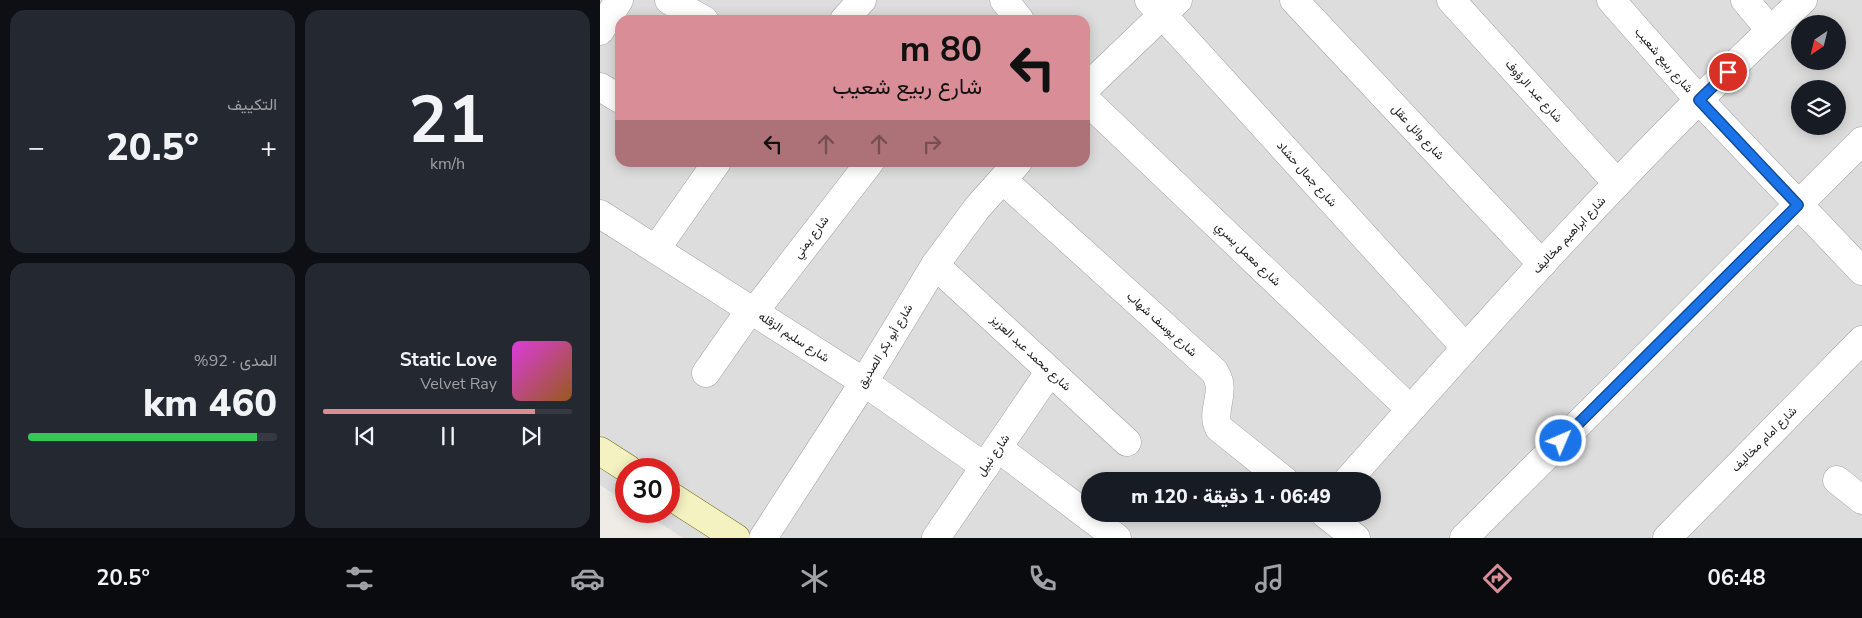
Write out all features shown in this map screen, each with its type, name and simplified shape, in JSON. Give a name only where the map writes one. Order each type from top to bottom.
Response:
[{"type":"main road","points":[[600,451],[615,461]]},
{"type":"main road","points":[[680,502],[736,538]]},
{"type":"street","points":[[600,31],[619,0]]},
{"type":"street","points":[[668,0],[695,15]]},
{"type":"street","points":[[848,15],[862,0]]},
{"type":"street","name":"شارع وائل عقل","points":[[1294,0],[1542,264]]},
{"type":"street","name":"شارع عبد الرؤوف","points":[[1451,0],[1618,182]]},
{"type":"street","name":"شارع ربيع شعيب","points":[[1611,0],[1699,100],[1862,271]]},
{"type":"street","points":[[1744,0],[1770,30]]},
{"type":"street","name":"شارع ابراهيم مخاليف","points":[[1355,472],[1465,347],[1618,182],[1770,30],[1803,0]]},
{"type":"street","points":[[1090,84],[1163,5]]},
{"type":"street","name":"شارع جمال حشاد","points":[[1163,5],[1465,347]]},
{"type":"street","points":[[600,87],[615,96]]},
{"type":"street","name":"شارع معمل يسري","points":[[1090,104],[1410,409]]},
{"type":"street","points":[[1464,538],[1862,142]]},
{"type":"street","points":[[656,249],[713,167]]},
{"type":"street","name":"شارع يمني","points":[[706,373],[752,311],[866,167]]},
{"type":"street","name":"شارع أبو بكر الصديق","points":[[763,538],[864,382],[935,264],[977,208],[1010,171]]},
{"type":"street","name":"شارع يوسف شهاب","points":[[1010,171],[1214,371],[1219,381],[1220,392],[1216,422],[1219,428],[1274,472]]},
{"type":"street","name":"شارع سليم الزقله","points":[[600,214],[864,382],[992,457],[1117,538]]},
{"type":"street","name":"شارع محمد عبد العزيز","points":[[935,264],[1127,442]]},
{"type":"street","name":"شارع امام مخاليف","points":[[1667,538],[1862,340]]},
{"type":"street","name":"شارع نبيل","points":[[941,536],[1050,371]]},
{"type":"street","points":[[1837,480],[1862,500]]},
{"type":"street","points":[[1336,522],[1356,538]]},
{"type":"shaded area","points":[[600,0],[1862,0],[1862,538],[683,538],[660,523],[680,523],[680,458],[615,458],[615,495],[600,485]]},
{"type":"route","points":[[1561,441],[1798,205],[1699,100],[1728,72]]}]
